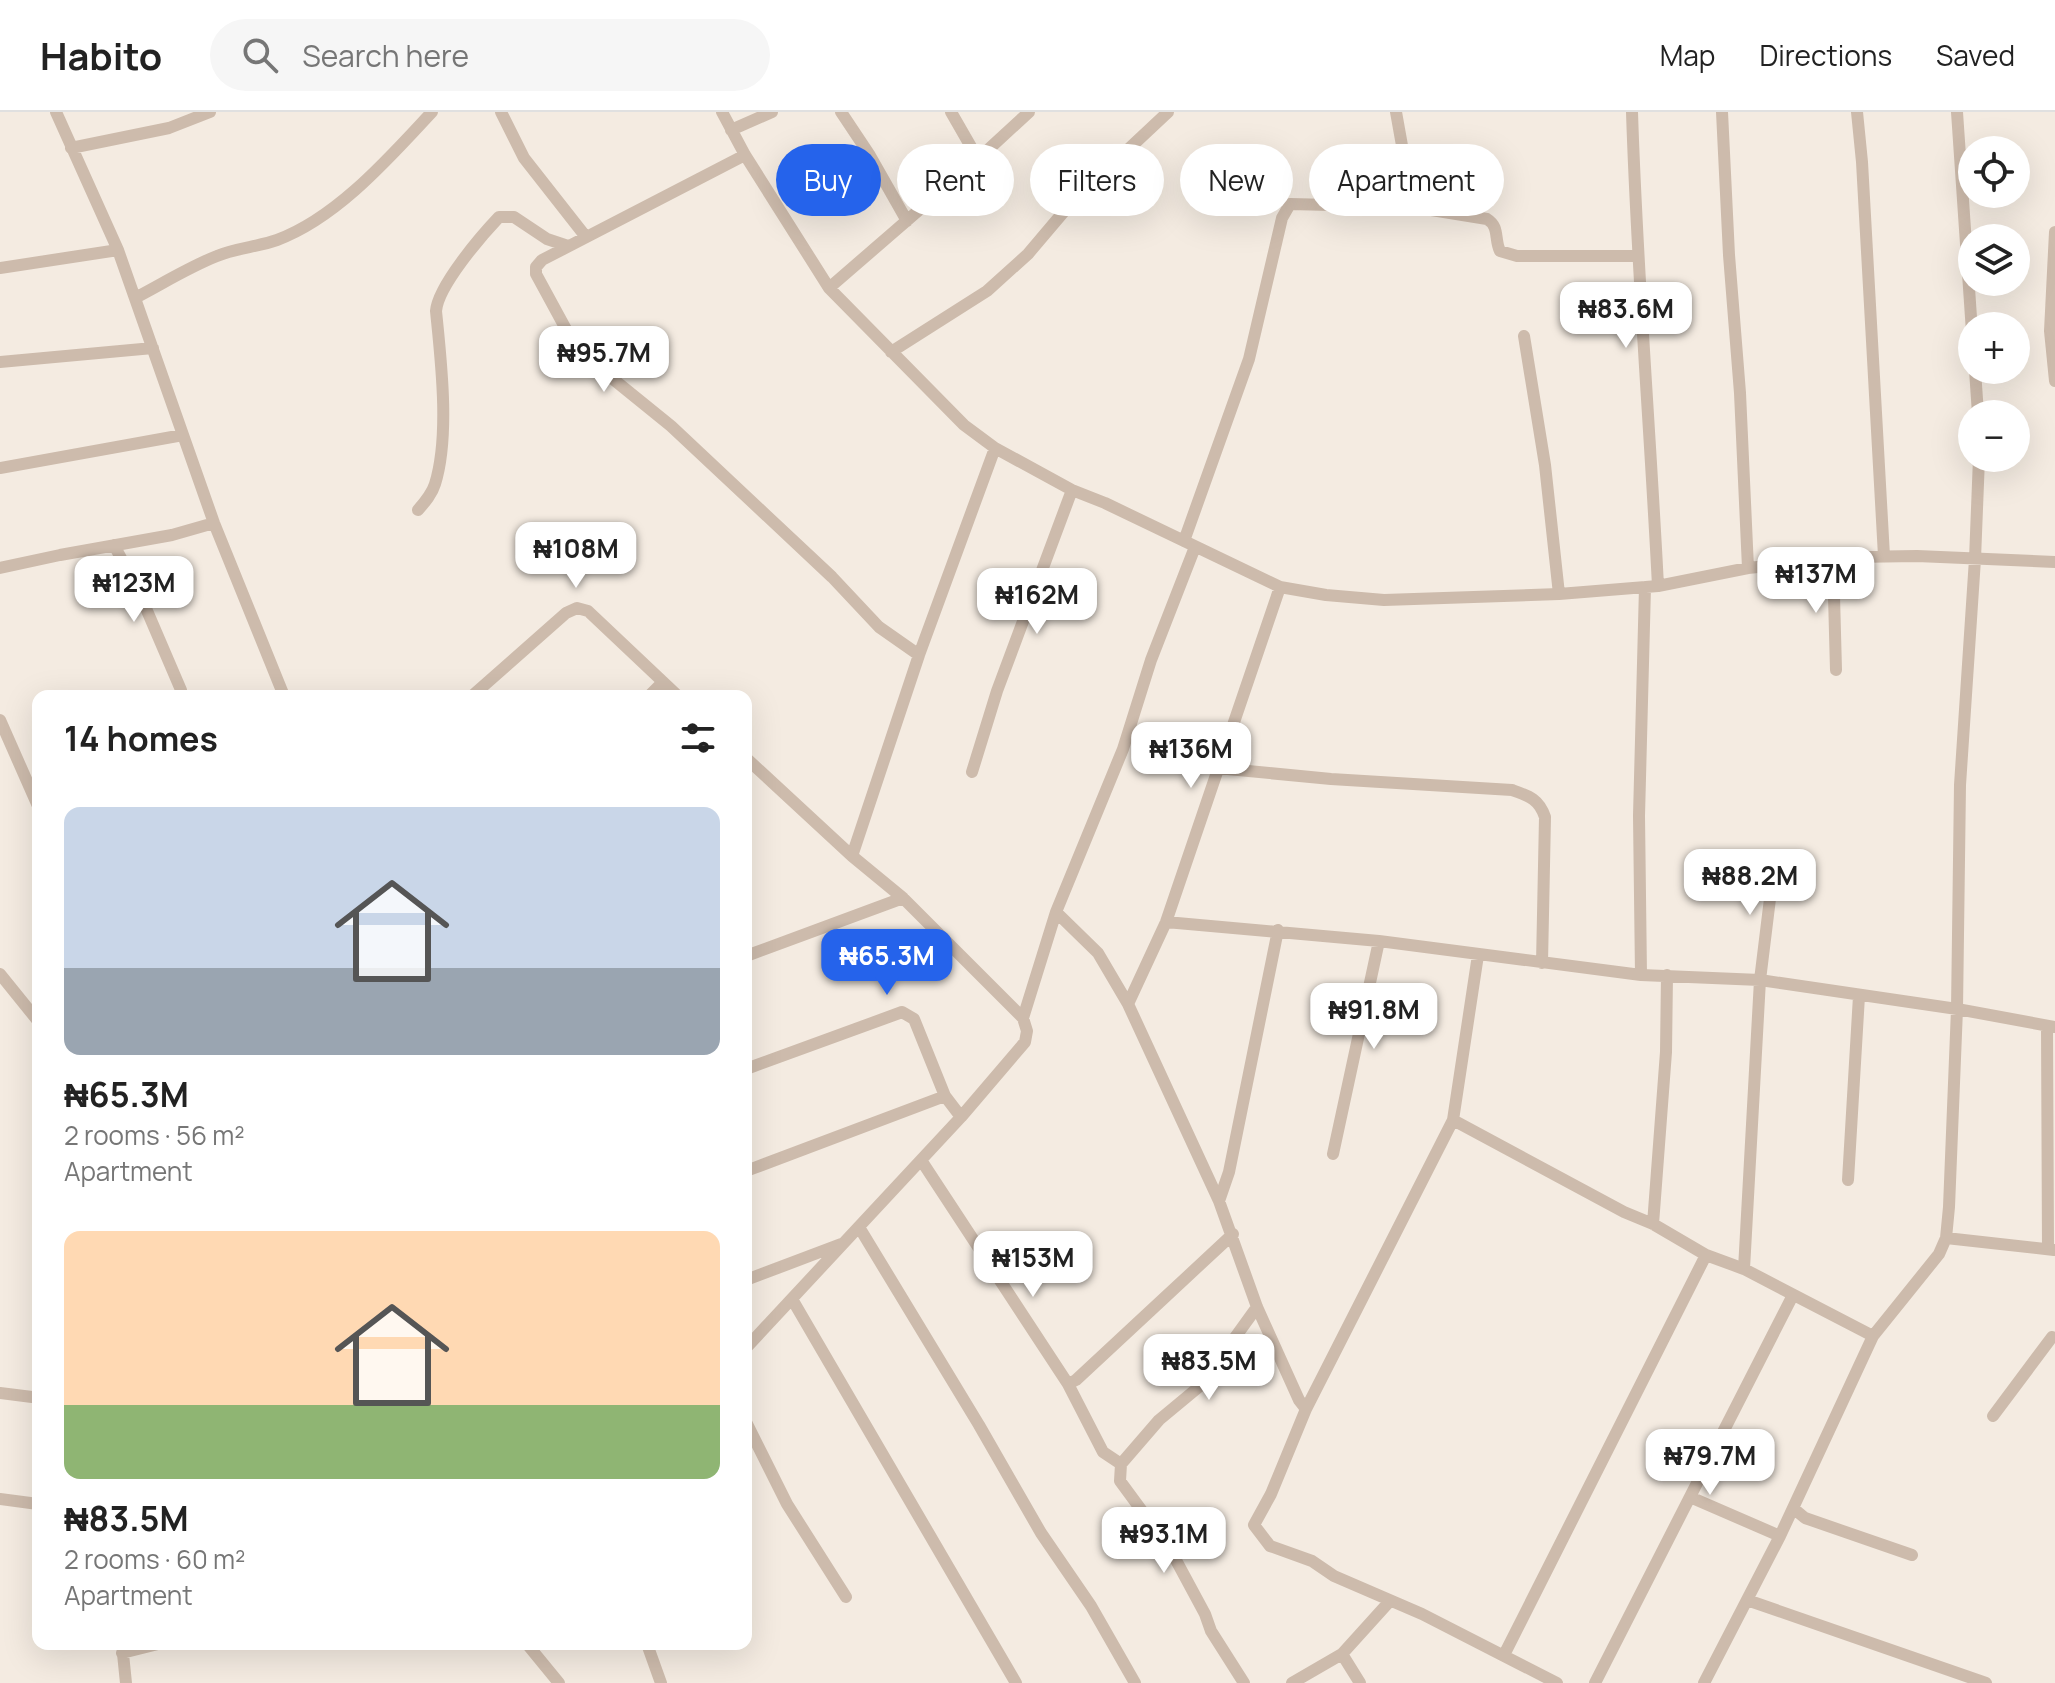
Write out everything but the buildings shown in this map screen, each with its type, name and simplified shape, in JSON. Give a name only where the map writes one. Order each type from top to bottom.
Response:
[{"type":"street","points":[[56,112],[118,250],[214,523],[282,690]]},
{"type":"street","points":[[71,148],[169,128],[210,112]]},
{"type":"street","points":[[135,298],[215,257],[277,240],[311,222],[385,162],[432,112]]},
{"type":"street","points":[[501,112],[524,158],[586,237]]},
{"type":"street","points":[[722,112],[745,155],[829,288],[964,425],[995,448],[1072,490],[1280,587],[1384,600],[1559,594],[1651,586],[1748,568],[1884,556],[2055,562]]},
{"type":"street","points":[[731,130],[772,112]]},
{"type":"street","points":[[841,112],[907,221]]},
{"type":"street","points":[[951,112],[969,144]]},
{"type":"street","points":[[994,144],[1029,112]]},
{"type":"street","points":[[891,352],[987,291],[1028,254],[1072,202],[1168,112]]},
{"type":"street","points":[[1396,112],[1402,144]]},
{"type":"street","points":[[1632,112],[1637,256],[1648,393],[1651,586],[1639,816],[1641,975]]},
{"type":"street","points":[[1722,112],[1748,568]]},
{"type":"street","points":[[1857,112],[1884,556]]},
{"type":"street","points":[[1957,112],[1971,312]]},
{"type":"street","points":[[745,155],[542,260],[536,267],[536,274],[580,349],[592,362],[671,426],[736,486],[832,577],[879,627],[919,655]]},
{"type":"street","points":[[1023,1018],[1056,912],[1123,749],[1190,544],[1249,359],[1285,210],[1290,204],[1309,203]]},
{"type":"street","points":[[829,288],[913,216]]},
{"type":"street","points":[[1468,216],[1487,219],[1497,229],[1500,251],[1506,254],[1637,256]]},
{"type":"street","points":[[418,510],[429,498],[438,469],[443,413],[436,311],[437,300],[444,286],[499,217],[514,217],[547,239],[568,246]]},
{"type":"street","points":[[2055,232],[2050,331],[2055,381]]},
{"type":"street","points":[[0,268],[118,250]]},
{"type":"street","points":[[1524,336],[1545,465],[1559,594]]},
{"type":"street","points":[[0,362],[153,348]]},
{"type":"street","points":[[0,468],[183,435]]},
{"type":"street","points":[[852,856],[919,655],[995,448]]},
{"type":"street","points":[[1704,1683],[1780,1536],[1873,1336],[1939,1254],[1946,1238],[1957,1009],[1960,785],[1978,472]]},
{"type":"street","points":[[972,772],[997,691],[1072,490]]},
{"type":"street","points":[[0,568],[172,535],[214,523]]},
{"type":"street","points":[[114,545],[139,592],[181,690]]},
{"type":"street","points":[[1833,559],[1836,670]]},
{"type":"street","points":[[1128,1004],[1166,922],[1280,587]]},
{"type":"street","points":[[479,690],[566,613],[577,608],[588,611],[672,690]]},
{"type":"street","points":[[655,690],[663,682]]},
{"type":"street","points":[[0,720],[32,792]]},
{"type":"street","points":[[752,764],[852,856],[903,898],[1023,1018],[1027,1031],[1025,1042],[961,1117],[752,1342]]},
{"type":"street","points":[[1217,768],[1331,779],[1512,790],[1529,796],[1540,804],[1545,817],[1542,963]]},
{"type":"street","points":[[1744,1269],[1760,980],[1775,858]]},
{"type":"street","points":[[752,954],[903,898]]},
{"type":"street","points":[[1056,912],[1098,953],[1128,1004],[1219,1201],[1257,1307],[1299,1400],[1306,1409]]},
{"type":"street","points":[[1166,922],[1379,941],[1641,975],[1760,980],[1957,1009],[2052,1027]]},
{"type":"street","points":[[1219,1201],[1229,1172],[1278,930]]},
{"type":"street","points":[[1333,1154],[1379,941]]},
{"type":"street","points":[[1478,955],[1453,1120],[1306,1409],[1271,1494],[1254,1525],[1270,1546],[1312,1561],[1334,1576],[1422,1614],[1557,1683]]},
{"type":"street","points":[[0,974],[32,1014]]},
{"type":"street","points":[[1653,1224],[1666,1052],[1667,975]]},
{"type":"street","points":[[1848,1180],[1859,996]]},
{"type":"street","points":[[752,1067],[902,1012],[914,1019],[945,1096],[961,1117]]},
{"type":"street","points":[[1946,1238],[2052,1250],[2052,1027],[2055,1013]]},
{"type":"street","points":[[752,1169],[945,1096]]},
{"type":"street","points":[[1453,1120],[1706,1255],[1744,1269],[1873,1336]]},
{"type":"street","points":[[921,1160],[1068,1384],[1103,1452],[1121,1464]]},
{"type":"street","points":[[859,1227],[1041,1533],[1091,1606],[1135,1683]]},
{"type":"street","points":[[1068,1384],[1076,1380],[1233,1234]]},
{"type":"street","points":[[752,1278],[844,1243]]},
{"type":"street","points":[[1504,1655],[1706,1255]]},
{"type":"street","points":[[1595,1683],[1793,1295]]},
{"type":"street","points":[[792,1299],[1016,1683]]},
{"type":"street","points":[[1244,1683],[1211,1631],[1170,1549],[1120,1481],[1121,1464],[1159,1420],[1200,1386],[1257,1307]]},
{"type":"street","points":[[1993,1416],[2054,1336]]},
{"type":"street","points":[[0,1393],[32,1397]]},
{"type":"street","points":[[752,1434],[787,1504],[846,1597]]},
{"type":"street","points":[[1690,1497],[1780,1536]]},
{"type":"street","points":[[0,1499],[32,1503]]},
{"type":"street","points":[[1793,1508],[1805,1518],[1912,1555]]},
{"type":"street","points":[[1747,1600],[1986,1683]]},
{"type":"street","points":[[1292,1683],[1342,1654],[1389,1602]]},
{"type":"street","points":[[122,1650],[126,1683]]},
{"type":"street","points":[[532,1650],[559,1683]]},
{"type":"street","points":[[649,1650],[661,1683]]},
{"type":"street","points":[[1342,1654],[1360,1683]]}]
